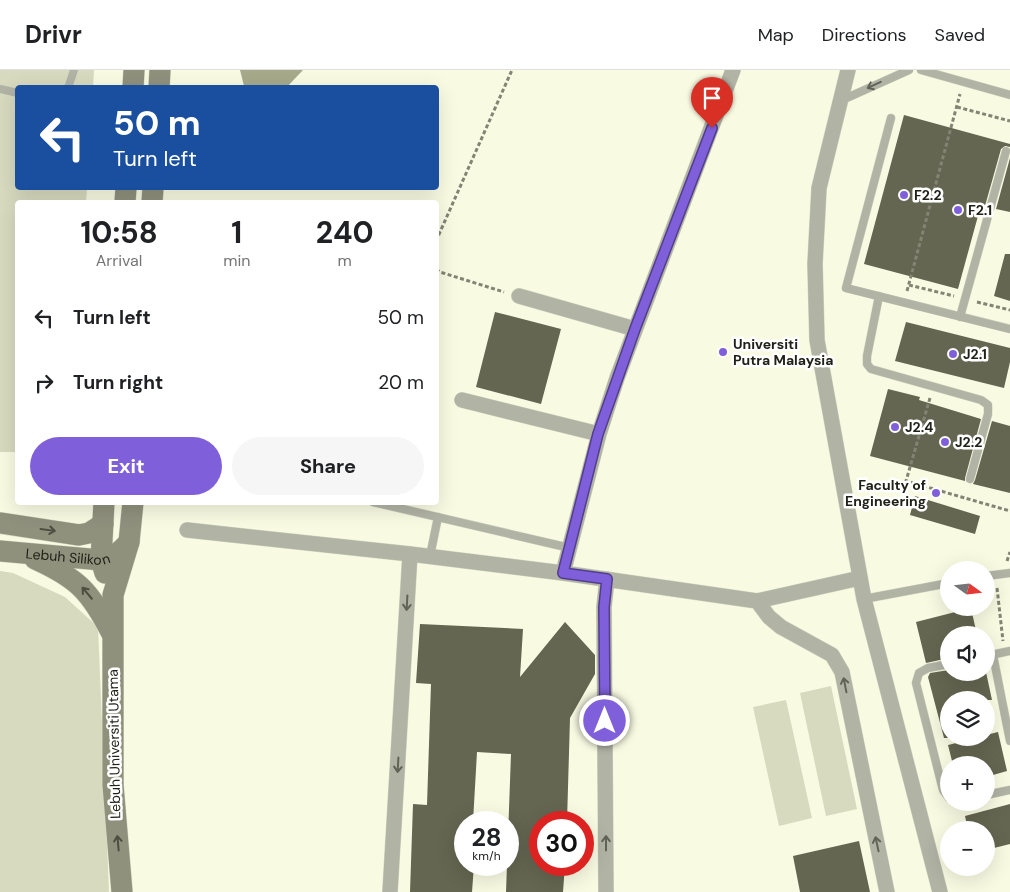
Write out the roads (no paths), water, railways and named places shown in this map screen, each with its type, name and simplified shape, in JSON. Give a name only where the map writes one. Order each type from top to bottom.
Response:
[{"type":"main road","points":[[133,85],[134,70]]},
{"type":"main road","points":[[159,85],[160,70]]},
{"type":"main road","name":"Lebuh Universiti Utama","points":[[104,505],[101,560],[113,595]]},
{"type":"main road","name":"Lebuh Universiti Utama","points":[[122,892],[113,786],[113,595],[129,542],[133,505]]},
{"type":"main road","name":"Lebuh Silikon","points":[[0,523],[78,534],[89,533],[103,524]]},
{"type":"main road","name":"Lebuh Silikon","points":[[0,551],[101,560],[113,557],[129,542]]},
{"type":"main road","points":[[22,553],[58,570],[82,587],[98,606],[112,635]]},
{"type":"street","points":[[848,70],[819,188],[815,264],[817,340],[864,599],[940,892]]},
{"type":"street","points":[[563,573],[598,434],[730,71]]},
{"type":"street","points":[[519,296],[635,329]]},
{"type":"street","points":[[462,400],[598,434]]},
{"type":"street","points":[[187,530],[430,556],[758,601],[860,578]]},
{"type":"street","points":[[390,892],[410,554]]},
{"type":"street","points":[[606,892],[604,607],[607,579]]},
{"type":"street","points":[[758,601],[768,617],[832,655],[842,672],[887,892]]},
{"type":"lane","points":[[69,85],[74,70]]},
{"type":"lane","points":[[840,101],[909,70]]},
{"type":"lane","points":[[921,70],[1010,95]]},
{"type":"lane","points":[[0,89],[15,92]]},
{"type":"lane","points":[[891,118],[846,288],[1010,329]]},
{"type":"lane","points":[[960,316],[1006,151]]},
{"type":"lane","points":[[879,296],[867,356],[867,364],[871,369],[981,400],[988,405],[988,414],[970,479]]},
{"type":"lane","points":[[386,505],[570,548]]},
{"type":"lane","points":[[430,556],[438,517]]},
{"type":"lane","points":[[995,575],[1010,573]]},
{"type":"lane","points":[[864,599],[940,585]]},
{"type":"lane","points":[[995,655],[1010,651]]},
{"type":"lane","points":[[940,666],[928,668],[919,673],[916,683],[940,778]]},
{"type":"lane","points":[[995,677],[1010,740]]},
{"type":"lane","points":[[995,793],[1010,790]]},
{"type":"place","name":"F2.2","points":[[904,195]]},
{"type":"place","name":"F2.1","points":[[958,210]]},
{"type":"place","name":"Universiti Putra Malaysia","points":[[723,352]]},
{"type":"place","name":"J2.1","points":[[953,354]]},
{"type":"place","name":"J2.4","points":[[895,427]]},
{"type":"place","name":"J2.2","points":[[945,442]]},
{"type":"place","name":"Faculty of Engineering","points":[[936,493]]}]
